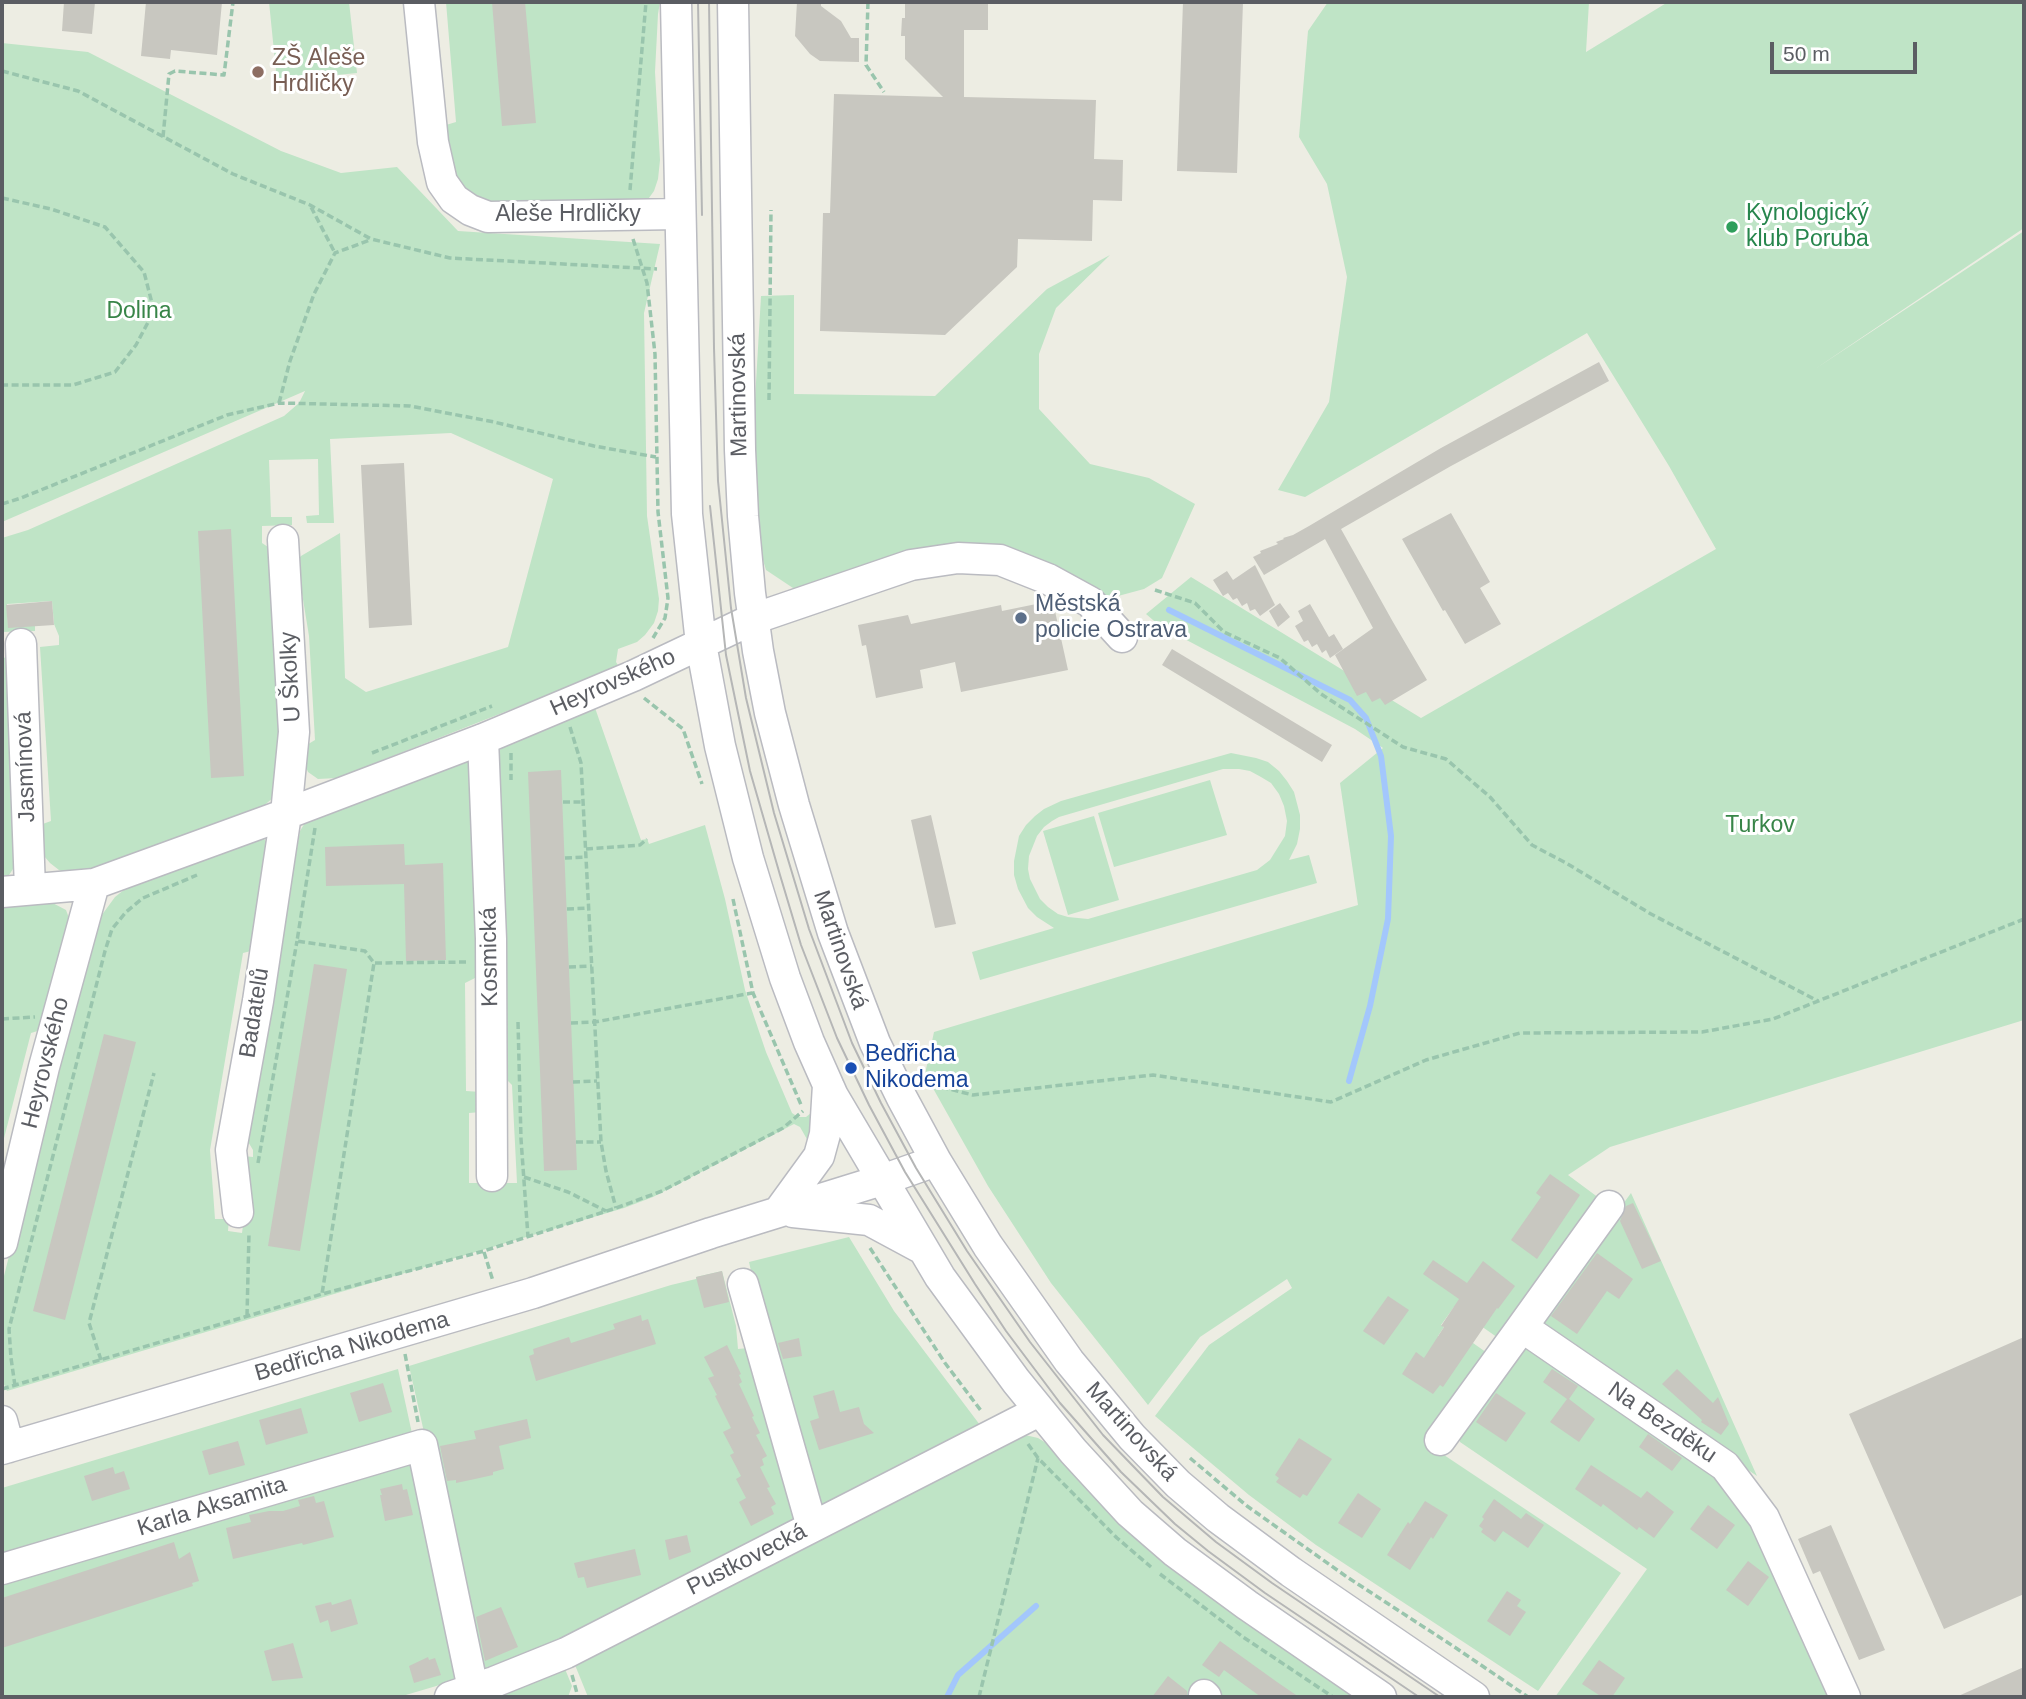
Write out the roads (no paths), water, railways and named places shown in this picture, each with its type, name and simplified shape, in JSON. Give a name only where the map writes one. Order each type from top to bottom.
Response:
[{"type":"street","name":"Aleše Hrdličky","points":[[419,2],[433,142],[442,182],[454,199],[470,210],[488,217],[680,214]]},
{"type":"street","points":[[676,2],[687,514],[701,644],[720,746],[748,858],[795,1007],[828,1084],[922,1249],[951,1295],[1039,1411],[1111,1492],[1157,1536],[1230,1593],[1381,1697]]},
{"type":"street","name":"Martinovská","points":[[733,2],[741,489],[753,619],[783,767],[832,933],[874,1043],[936,1161],[988,1246],[1062,1352],[1111,1413],[1155,1461],[1205,1507],[1262,1551],[1474,1697]]},
{"type":"street","name":"U Školky","points":[[283,540],[294,732],[286,814]]},
{"type":"street","name":"Heyrovského","points":[[16,891],[94,884],[483,739],[606,688],[753,619],[911,565],[958,558],[1000,561],[1048,579],[1090,603],[1122,636]]},
{"type":"street","name":"Jasmínová","points":[[16,891],[21,644]]},
{"type":"street","name":"Kosmická","points":[[483,739],[491,961],[492,1176]]},
{"type":"street","name":"Badatelů","points":[[244,1219],[232,1150],[286,814]]},
{"type":"street","name":"Heyrovského","points":[[2,1243],[58,1016],[94,884]]},
{"type":"street","points":[[779,1211],[814,1165],[822,1145],[828,1084]]},
{"type":"street","name":"Bedřicha Nikodema","points":[[4,1439],[522,1297],[936,1161]]},
{"type":"street","points":[[1440,1440],[1609,1206]]},
{"type":"street","name":"Bedřicha Nikodema","points":[[779,1211],[859,1218],[879,1224],[922,1249]]},
{"type":"street","points":[[743,1284],[811,1527]]},
{"type":"street","name":"Na Bezděku","points":[[1522,1327],[1725,1466],[1765,1518],[1845,1697]]},
{"type":"street","name":"Pustkovecká","points":[[461,1693],[566,1653],[1039,1411]]},
{"type":"street","name":"Karla Aksamita","points":[[2,1569],[422,1445],[461,1693]]},
{"type":"waterway","points":[[1169,610],[1350,700],[1366,718],[1381,756],[1391,836],[1388,919],[1370,1006],[1349,1081]]},
{"type":"waterway","points":[[947,1697],[958,1675],[1036,1606]]},
{"type":"tram line","points":[[698,2],[702,215]]},
{"type":"tram line","points":[[709,2],[718,481],[731,608],[746,698],[774,813],[809,929],[852,1043],[916,1168],[967,1251],[1030,1342],[1103,1435],[1163,1497],[1216,1542],[1440,1697]]},
{"type":"tram line","points":[[710,506],[726,655],[750,771],[780,875],[801,945],[837,1038],[905,1172],[1006,1331],[1060,1403],[1121,1472],[1175,1524],[1208,1551],[1265,1593],[1419,1697]]},
{"type":"place","name":"ZŠ Aleše Hrdličky","points":[[258,72]]},
{"type":"place","name":"Kynologický klub Poruba","points":[[1732,227]]},
{"type":"place","name":"Městská policie Ostrava","points":[[1021,618]]},
{"type":"place","name":"Bedřicha Nikodema","points":[[851,1068]]},
{"type":"park label","name":"Dolina","points":[[139,312]]},
{"type":"park label","name":"Turkov","points":[[1760,826]]}]
